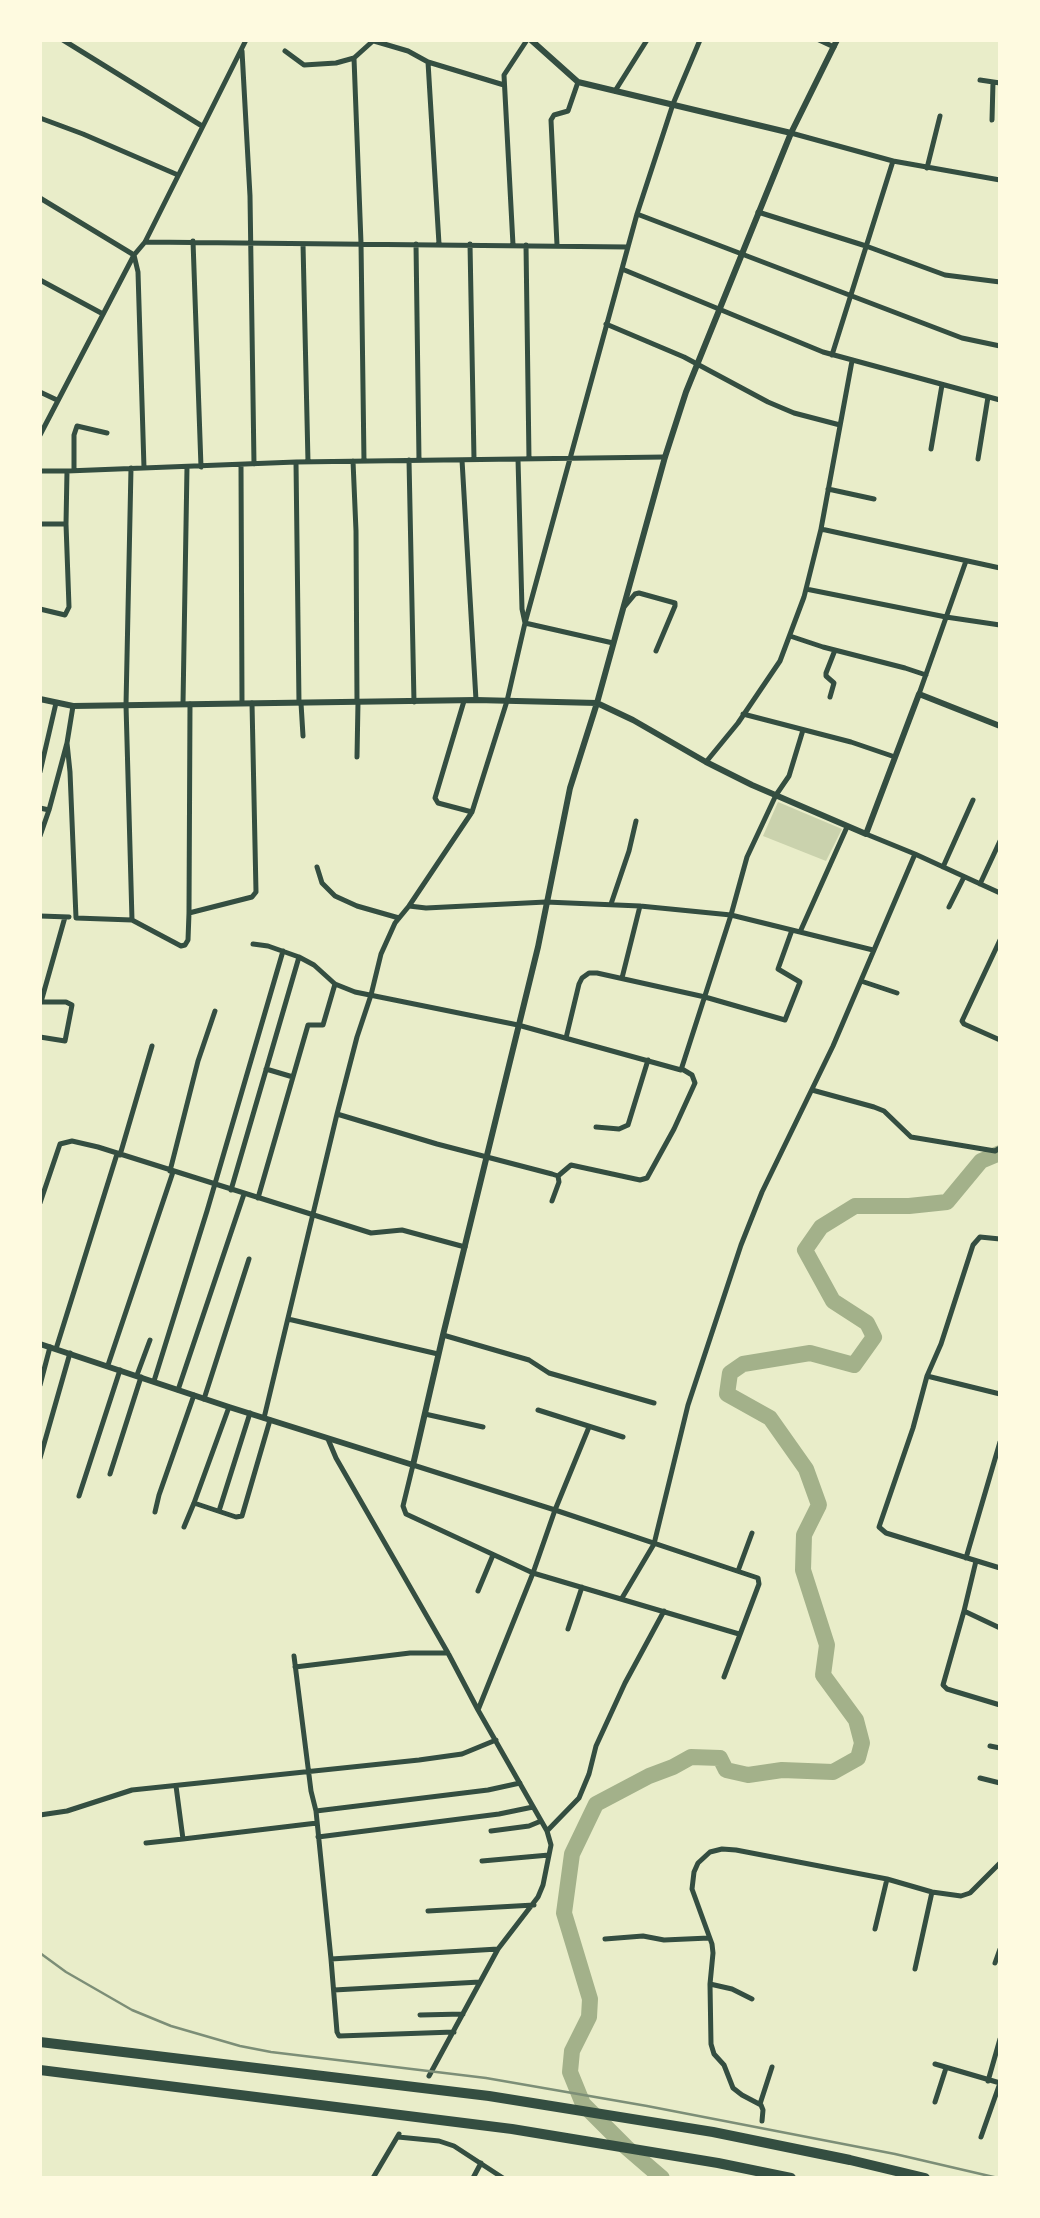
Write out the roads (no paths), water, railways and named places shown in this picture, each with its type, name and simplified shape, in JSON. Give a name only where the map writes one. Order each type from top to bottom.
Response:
[{"type":"highway","points":[[40,2042],[489,2096],[713,2132],[925,2178]]},
{"type":"highway","points":[[40,2070],[512,2129],[719,2163],[791,2178]]},
{"type":"street","points":[[63,40],[202,126]]},
{"type":"street","points":[[40,435],[134,255],[145,242],[246,40]]},
{"type":"street","points":[[285,51],[304,65],[336,63],[354,58],[374,40],[408,51],[428,62],[504,85]]},
{"type":"street","points":[[513,245],[504,85],[509,66],[529,40],[578,82],[791,132],[893,161],[1000,180]]},
{"type":"street","points":[[615,92],[647,40]]},
{"type":"street","points":[[194,1503],[238,1517],[244,1514],[337,1114],[357,1037],[372,995],[381,954],[398,918],[410,906],[472,812],[507,701],[525,623],[637,214],[673,104],[700,40]]},
{"type":"street","points":[[739,1634],[533,1573],[406,1514],[403,1506],[538,947],[570,788],[597,703],[665,457],[697,364],[791,132],[835,44],[819,40]]},
{"type":"street","points":[[242,48],[250,196],[254,464]]},
{"type":"street","points":[[354,58],[361,243],[364,461]]},
{"type":"street","points":[[428,62],[439,244]]},
{"type":"street","points":[[980,80],[996,83],[992,120]]},
{"type":"street","points":[[557,246],[551,120],[554,115],[568,111],[578,82]]},
{"type":"street","points":[[927,168],[940,116]]},
{"type":"street","points":[[40,118],[178,175]]},
{"type":"street","points":[[832,355],[893,161]]},
{"type":"street","points":[[40,198],[134,255],[138,272],[144,468]]},
{"type":"street","points":[[758,212],[866,246],[945,275],[1000,282]]},
{"type":"street","points":[[637,214],[962,338],[1000,346]]},
{"type":"street","points":[[145,242],[628,247]]},
{"type":"street","points":[[193,242],[201,467]]},
{"type":"street","points":[[303,244],[309,462]]},
{"type":"street","points":[[416,244],[419,460]]},
{"type":"street","points":[[470,244],[474,459]]},
{"type":"street","points":[[526,245],[529,459]]},
{"type":"street","points":[[622,269],[832,355],[1000,400]]},
{"type":"street","points":[[40,280],[103,314]]},
{"type":"street","points":[[606,324],[671,351],[768,402],[840,427]]},
{"type":"street","points":[[706,762],[780,661],[790,636],[806,589],[821,529],[852,361]]},
{"type":"street","points":[[932,449],[942,385]]},
{"type":"street","points":[[40,392],[57,400]]},
{"type":"street","points":[[978,458],[988,397]]},
{"type":"street","points":[[40,609],[60,615],[68,613],[66,524],[74,426],[107,433]]},
{"type":"street","points":[[40,471],[296,462],[665,457]]},
{"type":"street","points":[[518,459],[522,608],[525,623]]},
{"type":"street","points":[[409,460],[414,702]]},
{"type":"street","points":[[462,460],[475,700]]},
{"type":"street","points":[[353,461],[357,757]]},
{"type":"street","points":[[296,462],[300,703],[303,736]]},
{"type":"street","points":[[241,464],[242,703]]},
{"type":"street","points":[[40,916],[132,920],[181,946],[188,940],[187,467]]},
{"type":"street","points":[[131,468],[126,705],[132,920]]},
{"type":"street","points":[[829,486],[874,499]]},
{"type":"street","points":[[40,524],[66,524]]},
{"type":"street","points":[[821,529],[1000,568]]},
{"type":"street","points":[[866,834],[966,561]]},
{"type":"street","points":[[806,589],[1000,625]]},
{"type":"street","points":[[623,609],[635,594],[639,593],[675,603],[656,651]]},
{"type":"street","points":[[525,623],[613,643]]},
{"type":"street","points":[[790,636],[926,675]]},
{"type":"street","points":[[831,697],[834,683],[826,673],[835,650]]},
{"type":"street","points":[[919,694],[1000,726]]},
{"type":"street","points":[[40,699],[73,706],[475,700],[597,703],[706,762],[1000,893]]},
{"type":"street","points":[[464,701],[435,801],[472,812]]},
{"type":"street","points":[[40,772],[56,703]]},
{"type":"street","points":[[189,913],[252,897],[256,892],[253,703]]},
{"type":"street","points":[[40,836],[67,743],[73,706]]},
{"type":"street","points":[[743,714],[872,747],[895,757]]},
{"type":"street","points":[[682,1069],[747,857],[776,795],[789,776],[803,730]]},
{"type":"street","points":[[67,743],[76,918]]},
{"type":"street","points":[[943,867],[973,800]]},
{"type":"street","points":[[40,808],[49,810]]},
{"type":"street","points":[[611,904],[636,821]]},
{"type":"street","points":[[800,932],[847,827]]},
{"type":"street","points":[[980,884],[1000,841]]},
{"type":"street","points":[[622,1598],[654,1544],[688,1405],[733,1267],[762,1192],[812,1090],[915,854]]},
{"type":"street","points":[[317,867],[321,883],[335,896],[357,906],[398,918]]},
{"type":"street","points":[[949,907],[964,877]]},
{"type":"street","points":[[410,906],[426,908],[546,902],[640,906],[731,915],[873,950]]},
{"type":"street","points":[[622,978],[640,906]]},
{"type":"street","points":[[40,1037],[65,1041],[72,1005],[66,1002],[41,1002],[65,917]]},
{"type":"street","points":[[566,1038],[579,985],[582,978],[589,973],[705,997],[785,1020],[800,982],[780,971],[778,965],[792,930]]},
{"type":"street","points":[[1000,940],[962,1021],[1000,1040]]},
{"type":"street","points":[[253,944],[299,957],[314,965],[335,984],[355,992],[518,1026],[677,1070],[682,1069],[692,1074],[695,1083],[647,1178],[640,1180],[571,1165],[558,1177]]},
{"type":"street","points":[[153,1381],[283,951]]},
{"type":"street","points":[[231,1190],[299,957]]},
{"type":"street","points":[[861,981],[897,993]]},
{"type":"street","points":[[257,1198],[309,1024],[323,1025],[335,984]]},
{"type":"street","points":[[107,1365],[172,1171],[198,1061],[215,1011]]},
{"type":"street","points":[[40,1385],[152,1046]]},
{"type":"street","points":[[596,1127],[619,1129],[628,1125],[648,1060]]},
{"type":"street","points":[[266,1069],[293,1077]]},
{"type":"street","points":[[812,1090],[884,1111],[911,1137],[995,1151],[1000,1148]]},
{"type":"street","points":[[337,1114],[558,1177]]},
{"type":"street","points":[[40,1203],[60,1144],[72,1141],[371,1233],[402,1230],[465,1247]]},
{"type":"street","points":[[552,1201],[559,1185],[558,1177]]},
{"type":"street","points":[[178,1390],[244,1194]]},
{"type":"street","points":[[1000,1239],[980,1237],[973,1245],[879,1527],[886,1533],[1000,1568]]},
{"type":"street","points":[[204,1399],[249,1259]]},
{"type":"street","points":[[288,1319],[438,1354]]},
{"type":"street","points":[[443,1335],[528,1360],[549,1373],[654,1403]]},
{"type":"street","points":[[110,1474],[150,1340]]},
{"type":"street","points":[[40,1344],[758,1578],[759,1582],[724,1677]]},
{"type":"street","points":[[40,1458],[70,1353]]},
{"type":"street","points":[[79,1496],[120,1370]]},
{"type":"street","points":[[928,1376],[1000,1394]]},
{"type":"street","points":[[155,1512],[194,1395]]},
{"type":"street","points":[[184,1527],[229,1407]]},
{"type":"street","points":[[538,1410],[623,1437]]},
{"type":"street","points":[[219,1511],[250,1413]]},
{"type":"street","points":[[425,1414],[483,1427]]},
{"type":"street","points":[[478,1710],[589,1427]]},
{"type":"street","points":[[328,1439],[336,1458],[547,1831],[551,1845],[543,1885],[534,1905],[498,1949],[429,2076]]},
{"type":"street","points":[[965,1558],[1000,1442]]},
{"type":"street","points":[[738,1571],[751,1533]]},
{"type":"street","points":[[478,1591],[493,1555]]},
{"type":"street","points":[[976,1561],[943,1685],[947,1689],[1000,1705]]},
{"type":"street","points":[[568,1629],[582,1587]]},
{"type":"street","points":[[547,1831],[579,1798],[596,1746],[625,1683],[664,1611]]},
{"type":"street","points":[[964,1611],[1000,1628]]},
{"type":"street","points":[[295,1667],[410,1653],[448,1653]]},
{"type":"street","points":[[294,1656],[308,1771],[316,1811],[340,2036],[454,2032]]},
{"type":"street","points":[[40,1815],[67,1811],[122,1791],[462,1754],[496,1740]]},
{"type":"street","points":[[990,1746],[1000,1748]]},
{"type":"street","points":[[980,1777],[1000,1783]]},
{"type":"street","points":[[316,1811],[488,1790],[520,1783]]},
{"type":"street","points":[[176,1786],[183,1839]]},
{"type":"street","points":[[318,1837],[487,1816],[533,1807]]},
{"type":"street","points":[[491,1831],[529,1826],[541,1821]]},
{"type":"street","points":[[146,1843],[317,1823]]},
{"type":"street","points":[[762,2121],[763,2110],[760,2104],[733,2088],[724,2065],[714,2054],[711,2044],[710,1984],[713,1953],[692,1883],[698,1863],[710,1853],[722,1849],[736,1850],[887,1880],[932,1892],[966,1896],[1000,1863]]},
{"type":"street","points":[[482,1861],[549,1856]]},
{"type":"street","points":[[875,1929],[887,1880]]},
{"type":"street","points":[[915,1969],[932,1892]]},
{"type":"street","points":[[428,1911],[534,1905]]},
{"type":"street","points":[[605,1939],[643,1936],[664,1940],[709,1938]]},
{"type":"street","points":[[331,1959],[498,1949]]},
{"type":"street","points":[[995,1963],[1000,1949]]},
{"type":"street","points":[[334,1990],[480,1982]]},
{"type":"street","points":[[710,1984],[732,1989],[752,1999]]},
{"type":"street","points":[[420,2015],[464,2014]]},
{"type":"street","points":[[988,2081],[1000,2039]]},
{"type":"street","points":[[935,2064],[1000,2083],[981,2137]]},
{"type":"street","points":[[760,2104],[772,2067]]},
{"type":"street","points":[[935,2102],[946,2067]]},
{"type":"street","points":[[386,2178],[375,2175],[398,2136],[454,2146],[503,2178]]},
{"type":"street","points":[[473,2178],[481,2162]]},
{"type":"waterway","points":[[662,2178],[583,2104],[570,2072],[572,2051],[589,2017],[590,1999],[564,1913],[572,1854],[596,1804],[691,1757],[720,1758],[726,1770],[748,1775],[782,1770],[833,1772],[858,1758],[862,1743],[856,1720],[823,1675],[827,1645],[803,1570],[804,1535],[819,1505],[806,1469],[770,1418],[727,1394],[730,1373],[743,1364],[810,1353],[854,1365],[874,1337],[867,1323],[833,1301],[805,1250],[821,1227],[855,1206],[909,1206],[947,1202],[981,1161],[1000,1153]]},
{"type":"railway","points":[[40,1953],[66,1972],[132,2010],[171,2026],[240,2046],[486,2078],[647,2106],[895,2154],[998,2178]]}]
